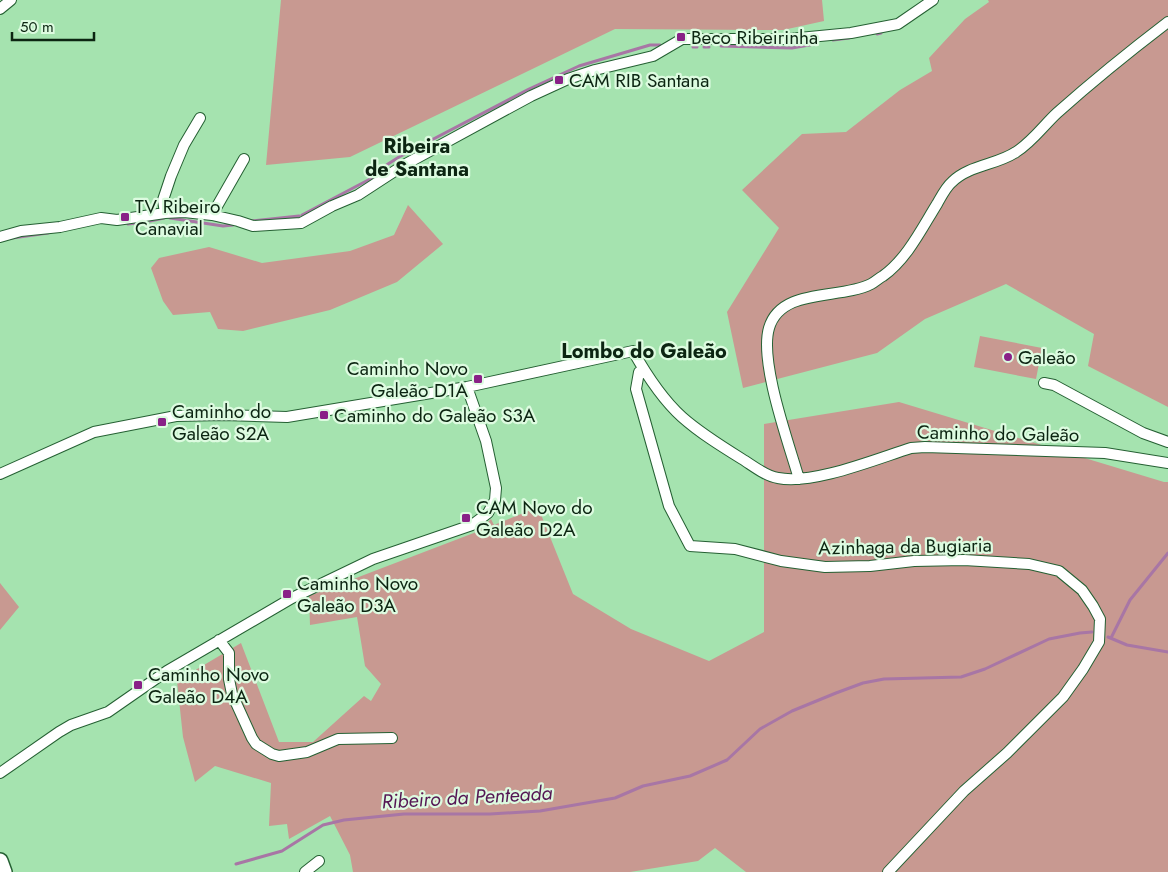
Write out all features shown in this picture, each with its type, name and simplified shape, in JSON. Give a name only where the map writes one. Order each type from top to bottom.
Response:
[{"type":"main road","points":[[0,861],[4,872]]},
{"type":"street","points":[[0,9],[12,0]]},
{"type":"street","points":[[0,236],[21,231],[60,227],[101,218],[117,220],[165,212],[212,215],[252,226],[301,223],[332,206],[358,195],[404,165],[531,96],[568,79],[595,70],[653,56],[682,39],[789,39],[851,33],[898,24],[933,0]]},
{"type":"street","points":[[799,479],[777,406],[766,349],[769,328],[778,311],[795,301],[870,285],[887,273],[902,258],[951,182],[968,171],[994,163],[1017,152],[1056,114],[1168,22]]},
{"type":"street","points":[[165,212],[163,200],[171,176],[184,145],[200,118]]},
{"type":"street","points":[[212,215],[244,160]]},
{"type":"street","name":"Caminho do Galeão","points":[[0,474],[94,432],[176,416],[287,417],[468,388],[633,350],[643,370],[681,417],[702,433],[764,472],[777,478],[799,479],[825,475],[911,448],[925,447],[1105,453],[1168,463]]},
{"type":"street","name":"Azinhaga da Bugiaria","points":[[643,370],[639,372],[636,390],[669,506],[690,546],[735,549],[781,561],[825,566],[870,566],[931,560],[1029,564],[1060,571],[1082,590],[1100,619],[1099,642],[1063,696],[1007,753],[964,791],[888,872]]},
{"type":"street","name":"Caminho do Galeão","points":[[1044,383],[1054,385],[1144,433],[1168,442]]},
{"type":"street","points":[[0,773],[59,732],[71,725],[108,712],[167,671],[292,598],[373,559],[472,524],[488,513],[495,500],[496,488],[486,441],[468,388]]},
{"type":"street","points":[[219,640],[229,653],[229,679],[232,694],[252,738],[256,744],[272,754],[286,756],[308,752],[338,739],[392,738]]},
{"type":"street","points":[[305,872],[319,861]]},
{"type":"shaded area","points":[[281,0],[822,0],[824,21],[783,30],[615,29],[350,157],[266,165]]},
{"type":"shaded area","points":[[988,0],[1168,0],[1168,407],[1088,366],[1094,334],[1006,284],[925,319],[877,353],[743,388],[727,312],[779,228],[742,190],[802,134],[846,132],[900,90],[932,71],[929,58],[965,19],[989,2]]},
{"type":"shaded area","points":[[408,205],[443,244],[397,282],[330,310],[243,331],[218,329],[210,312],[173,315],[163,301],[151,268],[159,258],[209,247],[262,263],[350,251],[394,235]]},
{"type":"shaded area","name":"Galeão","points":[[980,336],[1042,348],[1036,379],[974,367]]},
{"type":"shaded area","points":[[899,402],[1168,482],[1168,872],[746,872],[715,848],[698,861],[630,872],[353,872],[350,855],[330,816],[289,839],[287,824],[269,826],[271,783],[215,766],[195,782],[183,737],[177,681],[241,643],[279,742],[313,742],[364,696],[371,701],[381,684],[365,666],[357,617],[310,625],[309,596],[479,531],[491,519],[494,525],[538,507],[573,594],[631,629],[709,661],[764,632],[764,424]]},
{"type":"shaded area","points":[[0,583],[19,607],[0,630]]},
{"type":"waterway","name":"Ribeira de Santana","points":[[877,34],[881,33]]},
{"type":"waterway","name":"Ribeira de Santana","points":[[833,40],[849,38]]},
{"type":"waterway","name":"Ribeira de Santana","points":[[721,46],[792,48],[815,44]]},
{"type":"waterway","name":"Ribeira de Santana","points":[[302,215],[372,178],[399,157],[529,89],[579,66],[650,45],[660,45]]},
{"type":"waterway","name":"Ribeira de Santana","points":[[704,47],[709,47]]},
{"type":"waterway","name":"Ribeira de Santana","points":[[251,221],[299,216]]},
{"type":"waterway","name":"Ribeira de Santana","points":[[150,221],[164,218]]},
{"type":"waterway","name":"Ribeira de Santana","points":[[170,218],[223,226],[233,225]]},
{"type":"waterway","name":"Ribeira de Santana","points":[[128,224],[137,223]]},
{"type":"waterway","name":"Ribeira de Santana","points":[[12,238],[48,233]]},
{"type":"waterway","name":"Ribeiro da Penteada","points":[[1111,638],[1130,600],[1168,553]]},
{"type":"waterway","name":"Ribeiro da Penteada","points":[[236,864],[282,851],[323,825],[344,820],[404,814],[490,814],[540,811],[615,798],[643,786],[690,776],[727,760],[760,729],[792,711],[863,683],[884,679],[961,677],[985,669],[1049,639],[1092,632]]},
{"type":"waterway","name":"Ribeiro da Penteada","points":[[1108,637],[1127,645],[1168,652]]},
{"type":"place","name":"Beco Ribeirinha","points":[[681,37]]},
{"type":"place","name":"CAM RIB Santana","points":[[559,80]]},
{"type":"place","name":"TV Ribeiro Canavial","points":[[125,217]]},
{"type":"place","name":"Galeão","points":[[1008,357]]},
{"type":"place","name":"Caminho Novo Galeão D1A","points":[[478,379]]},
{"type":"place","name":"Caminho do Galeão S3A","points":[[324,415]]},
{"type":"place","name":"Caminho do Galeão S2A","points":[[162,422]]},
{"type":"place","name":"CAM Novo do Galeão D2A","points":[[466,518]]},
{"type":"place","name":"Caminho Novo Galeão D3A","points":[[287,594]]},
{"type":"place","name":"Caminho Novo Galeão D4A","points":[[138,685]]},
{"type":"district","name":"Ribeira de Santana","points":[[417,158]]},
{"type":"district","name":"Lombo do Galeão","points":[[644,351]]}]
